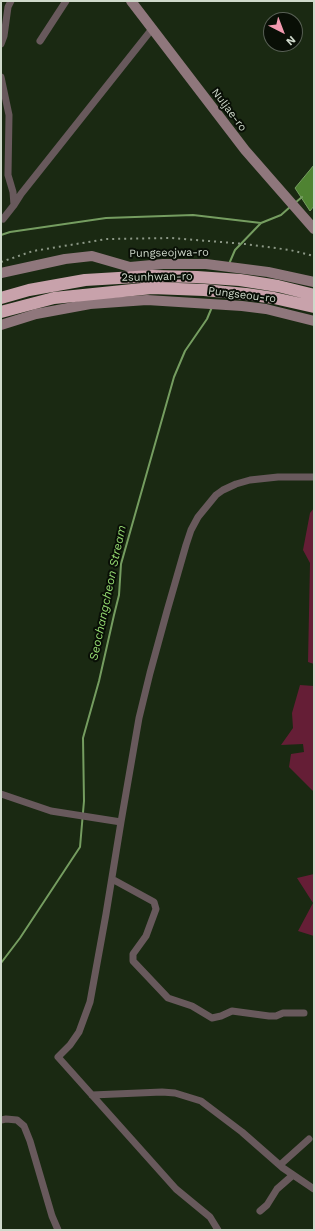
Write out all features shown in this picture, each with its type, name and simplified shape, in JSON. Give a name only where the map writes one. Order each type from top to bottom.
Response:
[{"type":"highway","name":"2sunhwan-ro","points":[[1,298],[29,290],[85,280],[152,276],[240,280],[278,286],[314,295]]},
{"type":"highway","name":"2sunhwan-ro","points":[[1,312],[54,298],[152,288],[204,290],[246,294],[274,298],[314,307]]},
{"type":"street","points":[[1,44],[4,36],[4,14],[11,1]]},
{"type":"street","points":[[40,41],[66,1]]},
{"type":"street","name":"Nuljae-ro","points":[[131,1],[245,150],[312,226]]},
{"type":"street","points":[[3,219],[21,194],[152,29]]},
{"type":"street","points":[[1,77],[9,115],[8,175],[13,192],[14,205]]},
{"type":"street","name":"Pungseojwa-ro","points":[[1,273],[65,259],[92,256],[130,267],[163,264],[220,265],[309,280]]},
{"type":"street","points":[[309,280],[314,274]]},
{"type":"street","name":"Pungseou-ro","points":[[1,324],[36,314],[90,304],[147,300],[204,302],[266,309],[314,321]]},
{"type":"street","points":[[293,316],[310,316],[314,314]]},
{"type":"street","points":[[218,1230],[210,1217],[176,1189],[58,1057],[70,1045],[79,1032],[90,1002],[139,718],[148,680],[186,545],[198,517],[216,495],[223,490],[242,482],[278,477],[314,477]]},
{"type":"street","points":[[1,794],[51,811],[121,822]]},
{"type":"street","points":[[112,879],[154,902],[156,909],[146,936],[134,954],[132,960],[168,998],[192,1006],[212,1018],[232,1011],[269,1016],[276,1016],[283,1013],[304,1013]]},
{"type":"street","points":[[92,1095],[162,1092],[175,1093],[201,1101],[242,1132],[280,1165],[314,1189]]},
{"type":"street","points":[[1,1120],[6,1118],[17,1120],[24,1126],[30,1141],[52,1216],[58,1230]]},
{"type":"street","points":[[280,1165],[309,1139]]},
{"type":"street","points":[[260,1211],[267,1206],[277,1189],[293,1175]]},
{"type":"shaded area","points":[[314,165],[314,206],[310,211],[295,188]]},
{"type":"shaded area","points":[[314,508],[314,664],[308,662],[310,563],[303,550],[310,513]]},
{"type":"shaded area","points":[[300,685],[314,686],[314,792],[289,767],[291,754],[304,752],[303,744],[281,745],[293,728],[292,713]]},
{"type":"shaded area","points":[[314,874],[314,936],[298,931],[313,903],[297,878]]},
{"type":"waterway","name":"Seochangcheon Stream","points":[[295,203],[302,197]]},
{"type":"waterway","name":"Seochangcheon Stream","points":[[229,264],[235,250],[261,223],[281,215],[290,207]]},
{"type":"waterway","points":[[1,235],[10,232],[106,218],[193,215],[261,223]]},
{"type":"waterway","name":"Seochangcheon Stream","points":[[1,963],[20,938],[80,847],[84,801],[83,738],[99,681],[119,595],[121,564],[174,377],[185,351],[207,319],[212,307]]},
{"type":"railway","points":[[1,262],[33,251],[107,239],[172,238],[245,244],[290,250],[314,256]]}]
